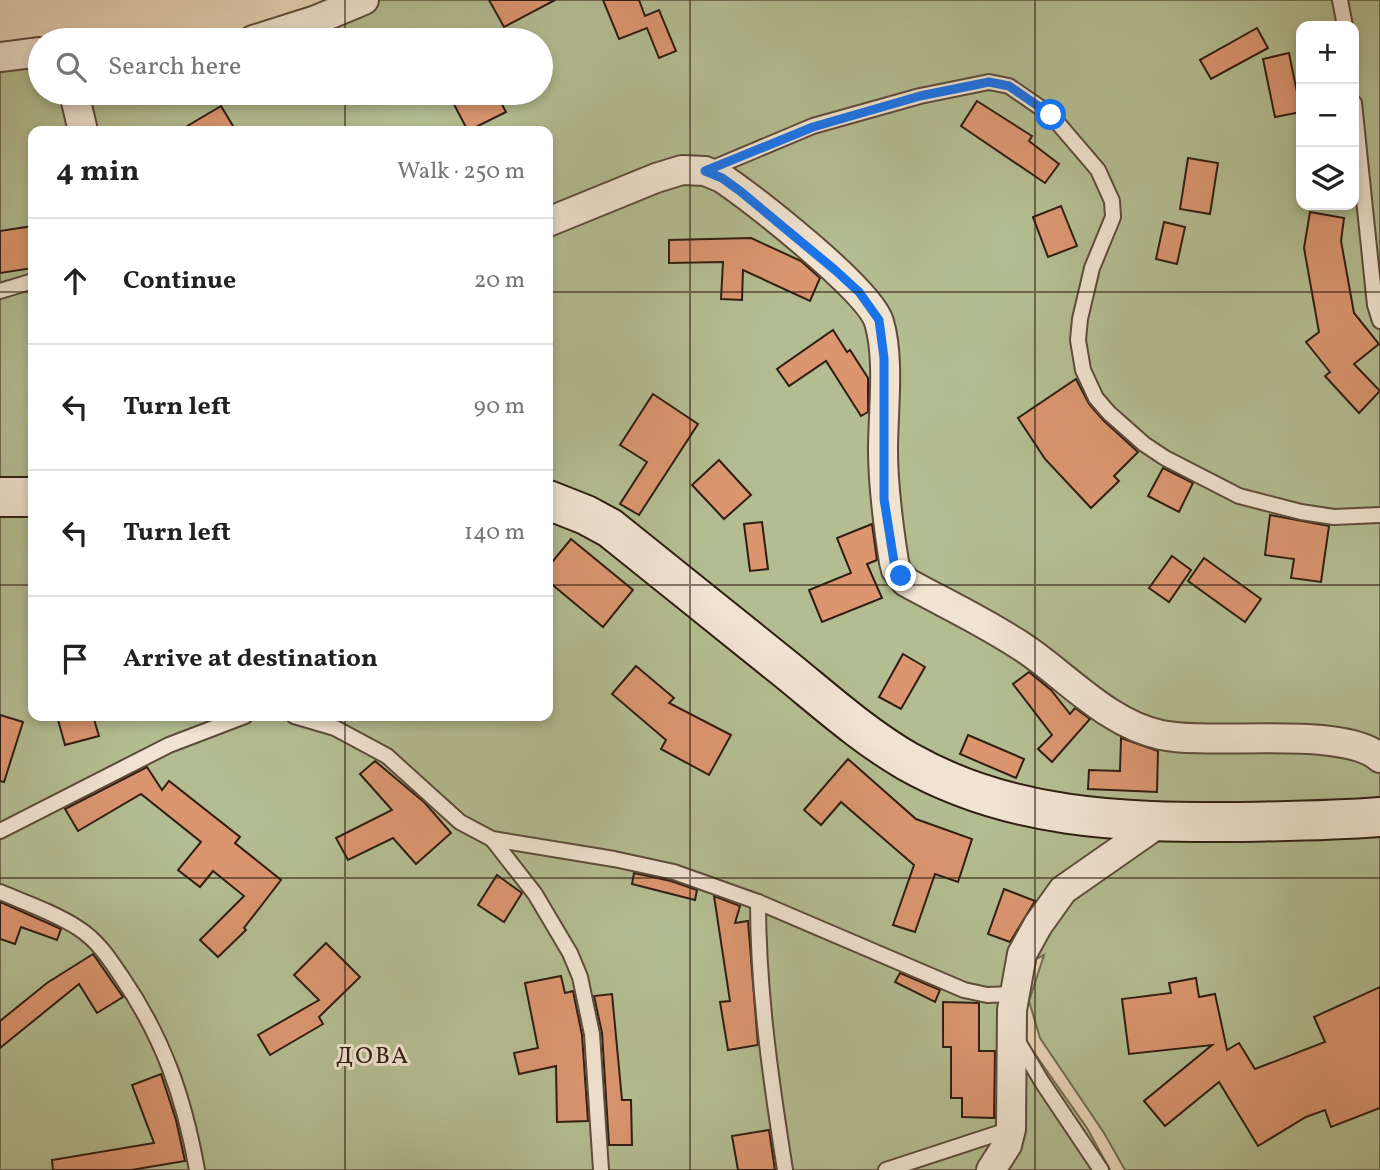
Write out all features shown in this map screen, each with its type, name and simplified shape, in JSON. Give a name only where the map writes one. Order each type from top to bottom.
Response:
[{"type":"street","points":[[291,28],[364,0]]},
{"type":"street","points":[[0,57],[28,54]]},
{"type":"street","points":[[77,105],[82,126]]},
{"type":"street","points":[[553,220],[682,170],[705,171],[722,178],[835,270],[859,292],[879,320],[884,358],[884,499],[896,570],[906,582],[1026,649],[1094,701],[1139,728],[1197,740],[1282,739],[1351,743],[1380,758]]},
{"type":"street","points":[[0,497],[28,497]]},
{"type":"street","points":[[553,502],[610,528],[859,728],[906,760],[947,781],[1009,803],[1048,812],[1159,823],[1337,821],[1380,817]]},
{"type":"street","points":[[992,1170],[1007,1145],[1011,1129],[1013,994],[1022,954],[1038,925],[1063,890],[1159,823]]},
{"type":"lane","points":[[1340,0],[1344,21]]},
{"type":"lane","points":[[705,171],[813,127],[920,96],[989,82],[1009,86],[1051,115],[1098,170],[1112,201],[1113,217],[1092,268],[1078,340],[1083,370],[1108,413],[1165,458],[1239,496],[1334,517],[1380,515]]},
{"type":"lane","points":[[1358,147],[1373,293],[1380,321]]},
{"type":"lane","points":[[0,291],[28,283]]},
{"type":"lane","points":[[0,831],[169,745],[232,721]]},
{"type":"lane","points":[[311,721],[335,728],[387,756],[460,822],[492,839],[674,872],[758,902],[964,990],[987,995],[1013,994]]},
{"type":"lane","points":[[492,839],[535,894],[580,977],[592,1034],[601,1170]]},
{"type":"lane","points":[[0,892],[79,929],[97,943],[109,958],[139,1002],[171,1067],[189,1124],[197,1170]]},
{"type":"lane","points":[[758,902],[762,990],[785,1170]]},
{"type":"lane","points":[[1012,1030],[1042,1082],[1101,1170]]},
{"type":"lane","points":[[886,1170],[1011,1129]]},
{"type":"green space","points":[[380,0],[1380,0],[1380,1170],[1125,1170],[1104,1133],[1040,1038],[1029,1001],[1044,955],[1020,967],[1016,1027],[1087,1128],[1110,1170],[0,1170],[0,68],[28,66],[28,105],[553,105],[553,28],[321,28]]},
{"type":"building","points":[[489,0],[555,0],[504,27]]},
{"type":"building","points":[[603,0],[639,0],[645,16],[659,10],[676,51],[659,58],[647,28],[619,39]]},
{"type":"building","points":[[1257,28],[1268,48],[1211,79],[1200,60]]},
{"type":"building","points":[[1289,53],[1296,87],[1296,113],[1275,117],[1263,59]]},
{"type":"building","points":[[977,101],[1032,136],[1029,141],[1059,164],[1045,183],[961,126]]},
{"type":"building","points":[[454,105],[502,105],[506,112],[478,126],[465,126]]},
{"type":"building","points":[[221,106],[233,126],[187,126]]},
{"type":"building","points":[[1188,158],[1218,163],[1210,214],[1180,209]]},
{"type":"building","points":[[1061,206],[1077,246],[1048,257],[1033,217]]},
{"type":"building","points":[[1310,212],[1344,218],[1341,241],[1354,313],[1379,344],[1354,364],[1380,391],[1359,413],[1325,376],[1330,372],[1306,342],[1319,332],[1304,248]]},
{"type":"building","points":[[1164,222],[1185,227],[1177,264],[1156,259]]},
{"type":"building","points":[[28,227],[28,269],[0,273],[0,231]]},
{"type":"building","points":[[751,238],[801,261],[820,278],[810,301],[743,270],[742,300],[721,299],[723,262],[669,263],[669,240]]},
{"type":"building","points":[[833,330],[868,378],[868,412],[861,416],[826,361],[789,386],[777,369]]},
{"type":"building","points":[[1076,379],[1089,404],[1138,452],[1114,476],[1119,481],[1091,508],[1045,459],[1018,418]]},
{"type":"building","points":[[653,394],[698,424],[639,515],[620,504],[647,462],[620,445]]},
{"type":"building","points":[[719,460],[751,495],[724,519],[692,485]]},
{"type":"building","points":[[1163,468],[1193,483],[1179,512],[1148,496]]},
{"type":"building","points":[[1270,515],[1329,526],[1321,582],[1291,578],[1294,559],[1265,555]]},
{"type":"building","points":[[762,522],[768,569],[750,571],[744,524]]},
{"type":"building","points":[[872,524],[877,560],[867,564],[882,598],[822,622],[809,590],[851,573],[837,538]]},
{"type":"building","points":[[571,539],[633,590],[603,627],[553,585],[553,561]]},
{"type":"building","points":[[1172,556],[1191,570],[1169,602],[1149,588]]},
{"type":"building","points":[[1204,558],[1261,599],[1245,622],[1188,581]]},
{"type":"building","points":[[903,654],[925,667],[901,709],[879,697]]},
{"type":"building","points":[[636,666],[674,698],[669,703],[731,735],[709,775],[661,749],[666,740],[612,694]]},
{"type":"building","points":[[1029,672],[1051,690],[1070,714],[1075,708],[1090,719],[1052,762],[1038,749],[1052,735],[1013,684]]},
{"type":"building","points":[[0,715],[23,722],[4,782],[0,781]]},
{"type":"building","points":[[58,721],[94,721],[99,736],[65,745]]},
{"type":"building","points":[[968,735],[1024,759],[1016,778],[960,754]]},
{"type":"building","points":[[1121,738],[1158,751],[1157,792],[1088,789],[1089,770],[1120,771]]},
{"type":"building","points":[[848,759],[916,819],[972,839],[958,882],[935,874],[915,932],[893,925],[914,865],[841,802],[821,825],[804,810]]},
{"type":"building","points":[[375,761],[425,803],[451,833],[416,864],[393,838],[348,860],[336,838],[392,810],[360,774]]},
{"type":"building","points":[[147,767],[162,790],[169,781],[240,837],[235,843],[281,880],[244,928],[246,930],[218,957],[200,940],[244,896],[213,871],[200,887],[178,870],[201,842],[141,794],[78,831],[65,809]]},
{"type":"building","points":[[634,873],[697,890],[695,900],[632,884]]},
{"type":"building","points":[[497,875],[522,893],[504,922],[478,905]]},
{"type":"building","points":[[1004,889],[1035,901],[1010,942],[988,934]]},
{"type":"building","points":[[714,896],[740,906],[735,923],[748,921],[758,1045],[728,1050],[720,1002],[730,1001]]},
{"type":"building","points":[[0,902],[61,929],[57,940],[21,927],[15,944],[0,939]]},
{"type":"building","points":[[326,943],[360,977],[319,1017],[323,1024],[270,1055],[258,1035],[319,1000],[294,975]]},
{"type":"building","points":[[93,954],[123,997],[97,1013],[79,984],[0,1048],[0,1021],[47,983]]},
{"type":"building","points":[[900,973],[940,990],[935,1002],[895,982]]},
{"type":"building","points":[[561,976],[565,993],[573,991],[582,1035],[588,1121],[557,1122],[556,1066],[519,1074],[514,1053],[538,1048],[525,983]]},
{"type":"building","points":[[1196,978],[1199,997],[1215,994],[1227,1050],[1239,1043],[1255,1069],[1325,1042],[1314,1017],[1380,987],[1380,1108],[1331,1127],[1325,1110],[1306,1117],[1258,1146],[1219,1082],[1165,1126],[1144,1101],[1212,1045],[1129,1054],[1122,999],[1171,993],[1169,983]]},
{"type":"building","points":[[612,994],[622,1100],[631,1100],[632,1145],[609,1145],[602,1033],[594,996]]},
{"type":"building","points":[[943,1002],[979,1003],[979,1051],[995,1051],[994,1118],[962,1117],[962,1098],[951,1098],[951,1047],[943,1047]]},
{"type":"building","points":[[161,1074],[176,1120],[185,1161],[131,1170],[53,1170],[52,1160],[154,1143],[132,1085]]},
{"type":"building","points":[[769,1130],[775,1170],[738,1170],[732,1136]]},
{"type":"district","name":"ДОВА","points":[[373,1057]]},
{"type":"route","points":[[901,576],[894,562],[884,499],[884,358],[879,320],[859,292],[835,270],[740,191],[722,178],[705,171],[813,127],[920,96],[989,82],[1009,86],[1051,115]]}]
